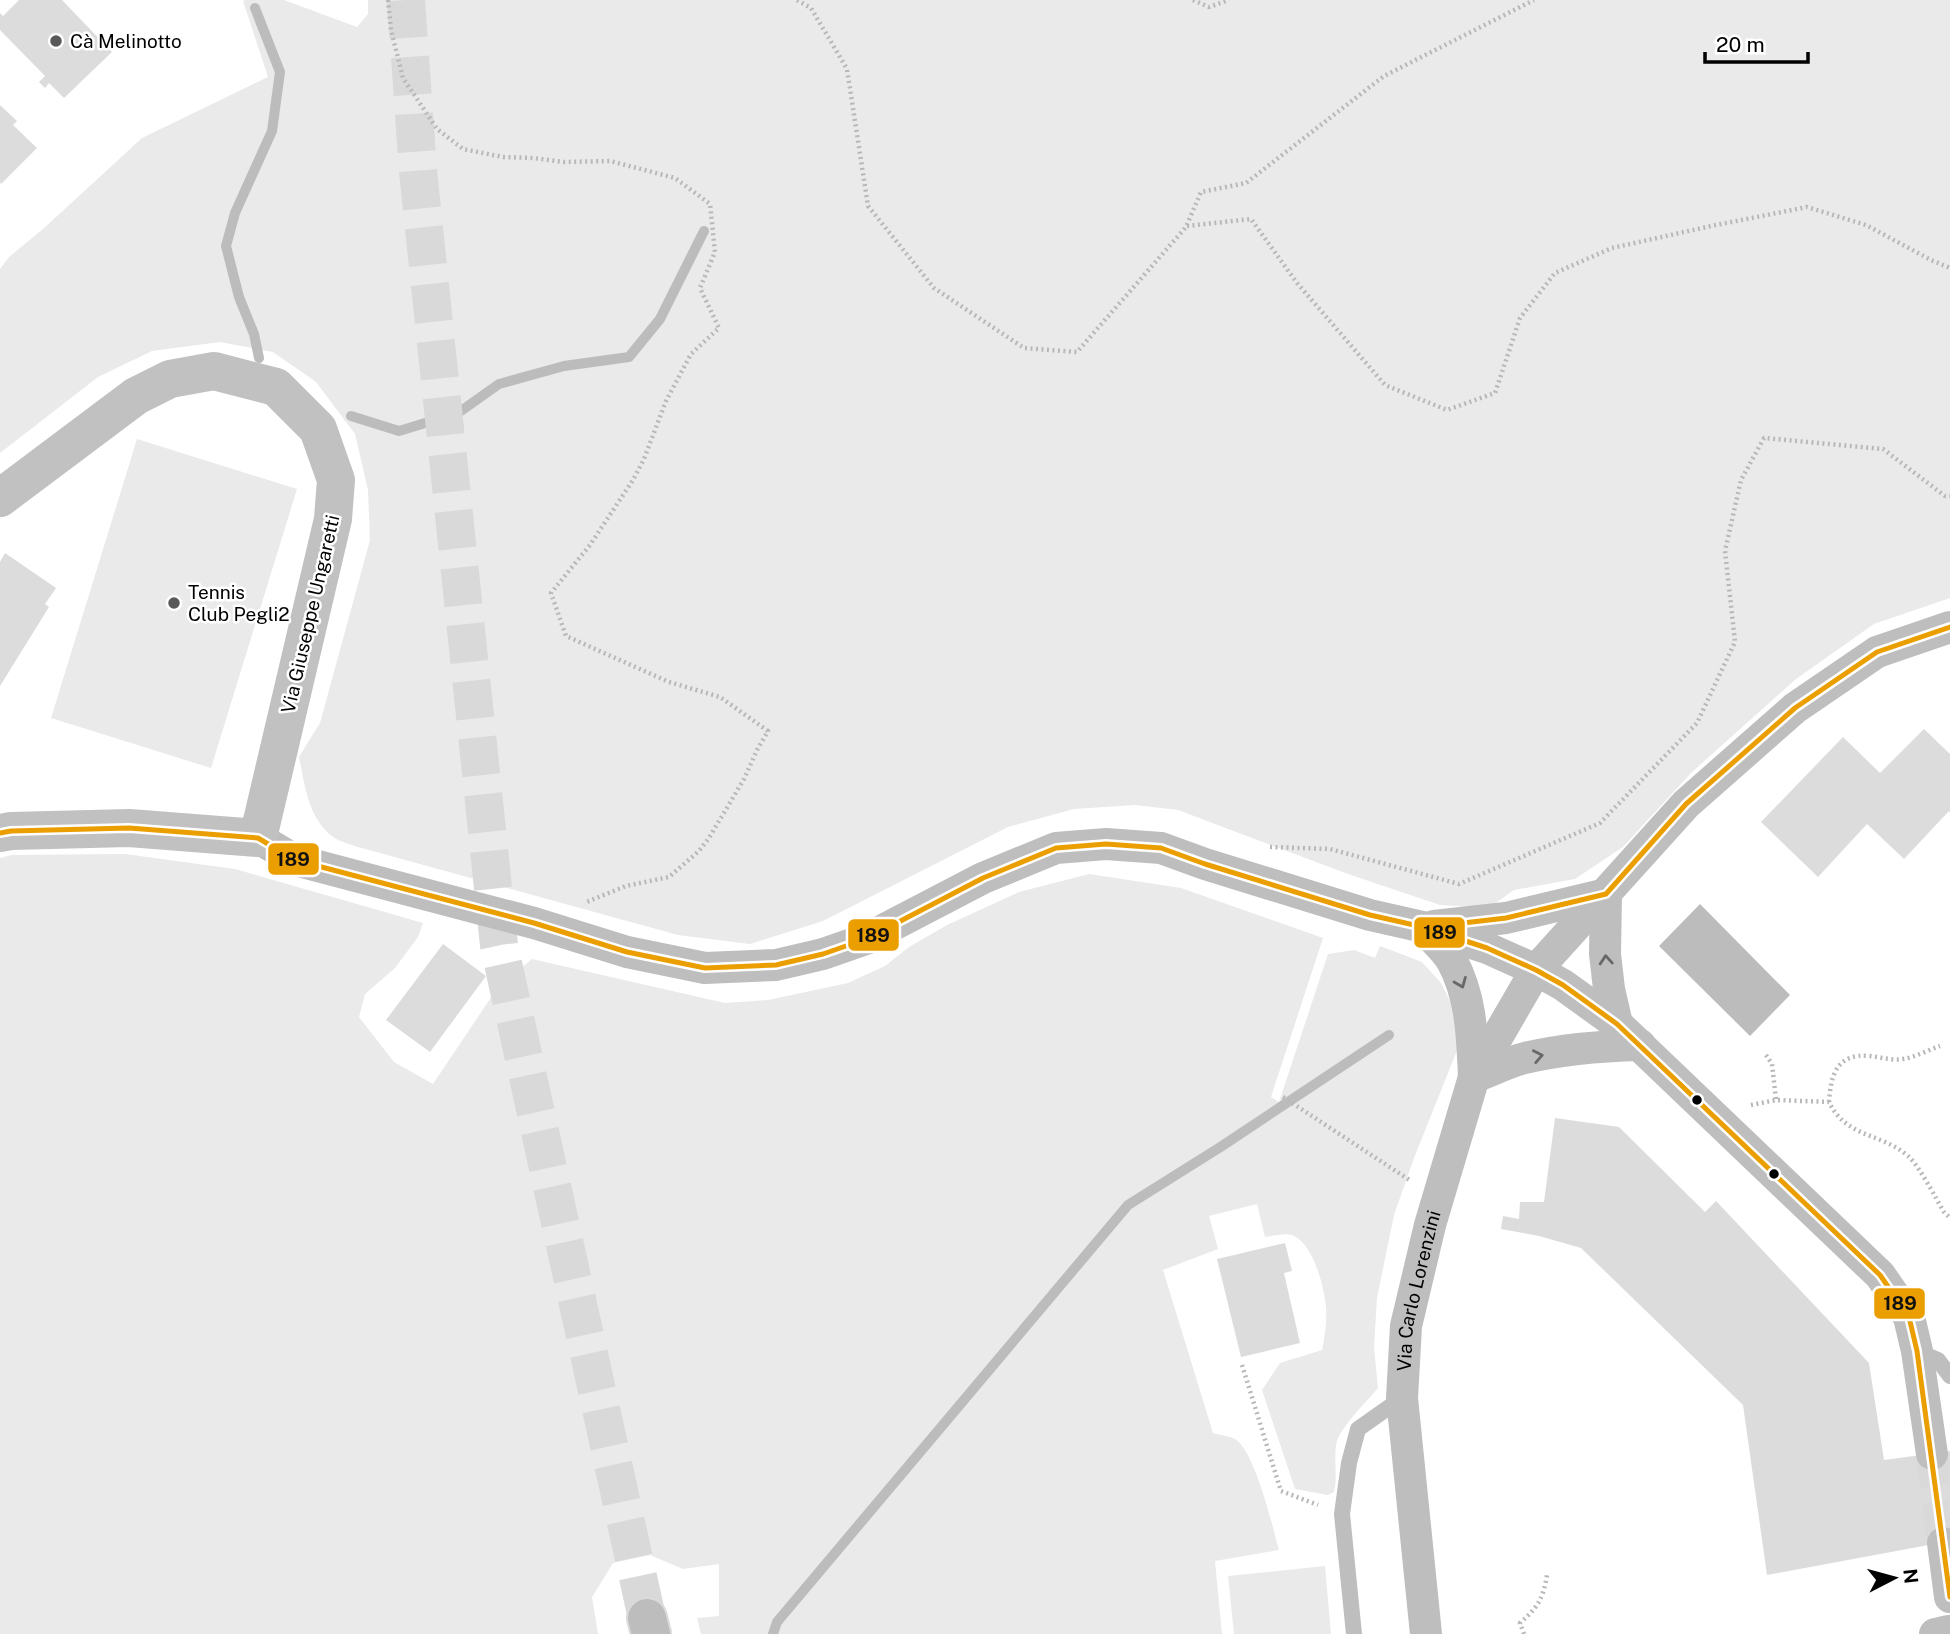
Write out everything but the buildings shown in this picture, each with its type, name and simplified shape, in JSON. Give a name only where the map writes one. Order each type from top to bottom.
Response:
[{"type":"street","name":"Via Giuseppe Ungaretti","points":[[0,498],[136,396],[170,379],[214,372],[276,387],[318,429],[336,480],[333,519],[258,838]]},
{"type":"street","name":"Via Carlo Lorenzini","points":[[1426,1634],[1402,1398],[1406,1326],[1438,1198],[1474,1077],[1536,970],[1686,804],[1795,708],[1877,652],[1950,627]]},
{"type":"street","points":[[0,833],[129,828],[258,838],[295,860],[534,923],[627,952],[705,968],[776,965],[823,954],[866,939],[983,877],[1056,848],[1106,844],[1161,848],[1370,915],[1423,927],[1487,948],[1536,970],[1563,985],[1617,1024],[1880,1275],[1909,1317],[1917,1351],[1932,1454]]},
{"type":"street","points":[[1423,927],[1506,918],[1606,894],[1605,954],[1617,1024]]},
{"type":"street","points":[[1423,927],[1451,959],[1465,989],[1472,1027],[1474,1077],[1523,1059],[1567,1050],[1640,1045]]},
{"type":"street","points":[[1943,1543],[1950,1597]]},
{"type":"lane","points":[[1917,1351],[1938,1360],[1950,1376]]},
{"type":"lane","points":[[1354,1634],[1342,1514],[1349,1463],[1358,1429],[1402,1398]]},
{"type":"path","points":[[388,0],[391,30],[403,78],[437,129],[463,149],[503,157],[564,162],[610,161],[675,178],[710,204],[715,251],[700,288],[719,328],[691,354],[666,401],[633,480],[590,545],[551,593],[566,636],[669,682],[720,697],[768,731],[744,779],[709,838],[670,877],[626,886],[534,923]]},
{"type":"path","points":[[796,0],[811,8],[847,69],[867,205],[934,288],[1024,348],[1077,352],[1186,226],[1201,192],[1246,183],[1384,76],[1534,0]]},
{"type":"path","points":[[1193,0],[1209,7],[1228,0]]},
{"type":"path","points":[[1186,226],[1251,219],[1297,284],[1385,385],[1447,410],[1495,393],[1520,318],[1555,273],[1612,248],[1807,207],[1866,225],[1950,268]]},
{"type":"path","points":[[1261,847],[1330,849],[1459,884],[1600,823],[1698,723],[1735,642],[1725,551],[1741,480],[1765,438],[1883,449],[1945,496],[1950,496]]},
{"type":"path","points":[[1940,1046],[1902,1059],[1870,1056],[1847,1059],[1839,1064],[1835,1072],[1829,1102],[1834,1113],[1847,1126],[1893,1145],[1911,1158],[1950,1219]]},
{"type":"path","points":[[1766,1055],[1772,1064],[1776,1100]]},
{"type":"path","points":[[1283,1097],[1438,1198]]},
{"type":"path","points":[[1722,1126],[1751,1105],[1776,1100],[1829,1102]]},
{"type":"path","points":[[1242,1365],[1281,1491],[1342,1514]]},
{"type":"path","points":[[1524,1634],[1520,1623],[1536,1609],[1544,1593],[1548,1575]]},
{"type":"shaded area","points":[[284,0],[357,27],[368,14],[368,0],[1950,0],[1950,598],[1874,624],[1796,679],[1691,773],[1623,847],[1575,879],[1514,890],[1493,905],[1440,905],[1348,874],[1178,810],[1135,805],[1074,809],[1008,827],[823,921],[750,944],[678,935],[345,843],[333,837],[318,821],[309,801],[299,757],[320,723],[370,540],[368,490],[355,434],[316,382],[273,352],[220,342],[152,351],[98,377],[0,453],[0,269],[9,257],[142,138],[268,77],[243,1]]},
{"type":"shaded area","name":"Tennis Club Pegli2","points":[[137,439],[297,489],[211,768],[51,718]]},
{"type":"shaded area","points":[[125,854],[235,869],[423,923],[418,937],[395,968],[365,994],[359,1017],[394,1062],[433,1084],[498,987],[532,959],[725,1003],[768,1000],[848,983],[885,966],[909,947],[947,925],[1019,892],[1089,874],[1181,888],[1323,938],[1271,1097],[1279,1102],[1328,954],[1354,950],[1375,958],[1380,946],[1422,962],[1441,983],[1450,1001],[1458,1023],[1458,1048],[1394,1215],[1377,1298],[1374,1347],[1378,1388],[1349,1421],[1337,1441],[1334,1492],[1328,1495],[1295,1489],[1262,1390],[1280,1363],[1322,1350],[1326,1312],[1320,1277],[1306,1247],[1292,1235],[1265,1237],[1257,1204],[1209,1216],[1218,1249],[1163,1270],[1213,1433],[1235,1439],[1249,1458],[1262,1490],[1279,1550],[1215,1561],[1222,1634],[701,1634],[697,1618],[719,1616],[719,1564],[683,1569],[650,1555],[613,1563],[592,1597],[598,1634],[0,1634],[0,858],[12,855]]},
{"type":"shaded area","points":[[1700,904],[1790,995],[1750,1036],[1659,946]]},
{"type":"shaded area","points":[[1325,1566],[1331,1634],[1234,1634],[1228,1576]]},
{"type":"waterway","points":[[255,8],[280,72],[272,131],[235,213],[226,246],[259,358]]},
{"type":"waterway","points":[[351,416],[399,431],[458,413],[499,384],[564,366],[629,357],[660,319],[704,231]]},
{"type":"waterway","points":[[773,1634],[777,1622],[1128,1205],[1389,1035]]},
{"type":"tunnel","points":[[406,0],[418,171],[499,945],[647,1618]]},
{"type":"tunnel","points":[[1932,1454],[1943,1543]]},
{"type":"transit line","name":"189","points":[[1429,927],[1506,918],[1606,894],[1686,804],[1795,708],[1877,652],[1950,627]]},
{"type":"transit line","name":"189","points":[[0,833],[129,828],[258,838],[295,860],[534,923],[627,952],[705,968],[776,965],[823,954],[866,939],[983,878],[1056,848],[1106,844],[1161,848],[1370,915],[1423,927],[1487,948],[1563,985],[1617,1024],[1880,1275],[1909,1317],[1917,1351],[1950,1597]]},
{"type":"place","name":"Cà Melinotto","points":[[56,41]]},
{"type":"place","name":"Tennis Club Pegli2","points":[[174,603]]}]
